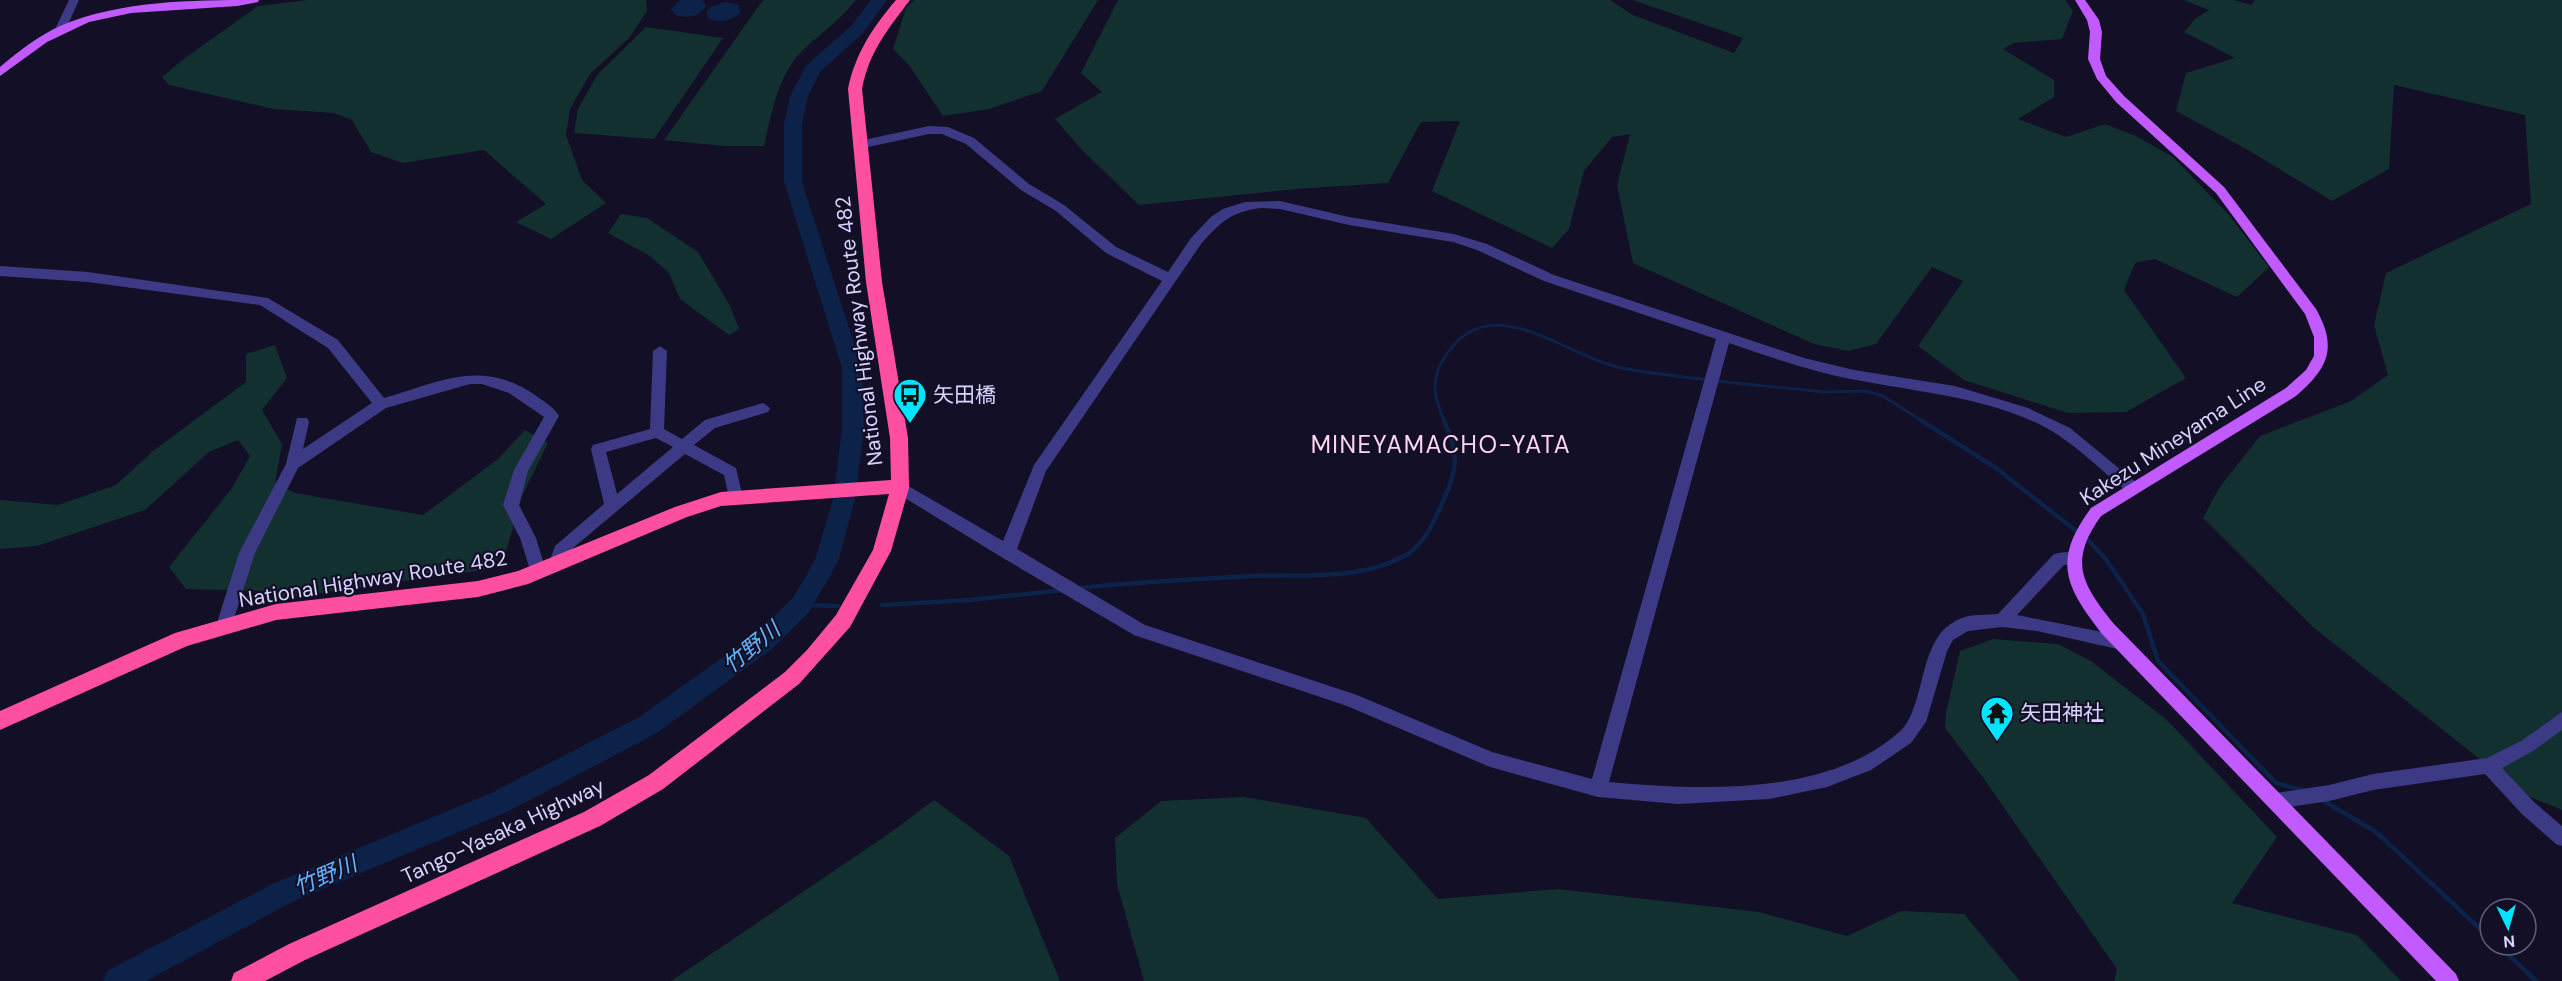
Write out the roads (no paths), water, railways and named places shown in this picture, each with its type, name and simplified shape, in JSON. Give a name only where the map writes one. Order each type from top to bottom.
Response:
[{"type":"highway","name":"National Highway Route 482","points":[[0,721],[182,639],[276,612],[478,589],[522,578],[681,512],[721,499],[891,488],[899,438],[895,399],[874,282],[855,105],[857,74],[871,40],[903,0]]},
{"type":"highway","name":"Tango-Yasaka Highway","points":[[242,981],[297,952],[592,819],[656,782],[701,748],[792,678],[843,621],[882,551],[891,488]]},
{"type":"main road","points":[[0,73],[38,41],[62,27],[95,16],[140,9],[218,5],[254,0]]},
{"type":"main road","name":"Kakezu Mineyama Line","points":[[2078,542],[2096,512],[2291,392],[2307,378],[2319,361],[2323,348],[2320,330],[2311,312],[2235,208],[2205,175],[2120,99],[2101,77],[2094,59],[2096,32],[2093,20],[2080,0]]},
{"type":"main road","points":[[2078,542],[2073,569],[2081,591],[2097,615],[2449,981]]},
{"type":"street","points":[[62,27],[74,0]]},
{"type":"street","points":[[859,145],[929,130],[944,130],[970,141],[1025,187],[1060,208],[1111,250],[1170,279]]},
{"type":"street","points":[[1008,554],[1013,534],[1039,469],[1196,241],[1215,220],[1227,212],[1245,206],[1280,205],[1349,221],[1455,238],[1549,278],[1803,363],[1854,375],[1955,392],[2023,412],[2065,432],[2133,488]]},
{"type":"street","points":[[0,271],[88,277],[263,301],[333,344],[381,404]]},
{"type":"street","points":[[1598,789],[1724,335]]},
{"type":"street","points":[[657,432],[660,351]]},
{"type":"street","points":[[293,464],[381,404],[470,379],[485,378],[501,382],[533,401],[552,416],[521,470],[511,505],[528,538],[538,571]]},
{"type":"street","points":[[557,563],[560,550],[710,424],[762,408]]},
{"type":"street","points":[[224,626],[247,553],[293,464],[302,422]]},
{"type":"street","points":[[612,505],[598,449],[657,432],[731,472],[735,498]]},
{"type":"street","points":[[891,488],[1116,614],[1140,630],[1351,700],[1490,759],[1598,789],[1678,796],[1769,791],[1827,779],[1865,764],[1905,738],[1920,717],[1939,650],[1947,635],[1965,624],[2002,620],[2037,624],[2122,643]]},
{"type":"street","points":[[2002,620],[2078,542]]},
{"type":"street","points":[[2276,801],[2329,793],[2373,782],[2489,766],[2527,746],[2562,720]]},
{"type":"street","points":[[2489,766],[2528,808],[2562,838]]},
{"type":"water","points":[[681,0],[703,0],[706,6],[696,15],[688,17],[675,15],[671,9]]},
{"type":"water","points":[[725,2],[739,5],[740,13],[725,20],[709,19],[706,13],[710,7]]},
{"type":"waterway","name":"竹野川","points":[[117,981],[282,893],[500,802],[648,725],[763,642],[801,605],[826,562],[844,499],[853,429],[852,368],[793,182],[791,139],[799,96],[812,70],[857,29],[879,0]]},
{"type":"waterway","points":[[1445,422],[1436,396],[1437,372],[1446,355],[1463,336],[1482,327],[1502,325],[1524,330],[1622,368],[1709,380]]},
{"type":"waterway","points":[[1716,381],[1825,392],[1865,391],[1881,395],[1924,422]]},
{"type":"waterway","points":[[1079,588],[1231,577],[1351,573],[1389,563],[1406,555],[1424,538],[1449,488],[1455,460],[1452,442],[1444,421]]},
{"type":"waterway","points":[[1922,421],[1996,468],[2089,541],[2105,558],[2143,614],[2158,661],[2276,783],[2305,791]]},
{"type":"waterway","points":[[882,605],[970,600],[1063,590]]},
{"type":"waterway","points":[[801,605],[838,606]]},
{"type":"waterway","points":[[2322,800],[2376,832],[2478,927]]},
{"type":"waterway","points":[[2511,957],[2536,981]]},
{"type":"place","name":"矢田橋","points":[[910,424]]},
{"type":"place","name":"矢田神社","points":[[1997,742]]},
{"type":"district","name":"MINEYAMACHO-YATA","points":[[1441,445]]}]
